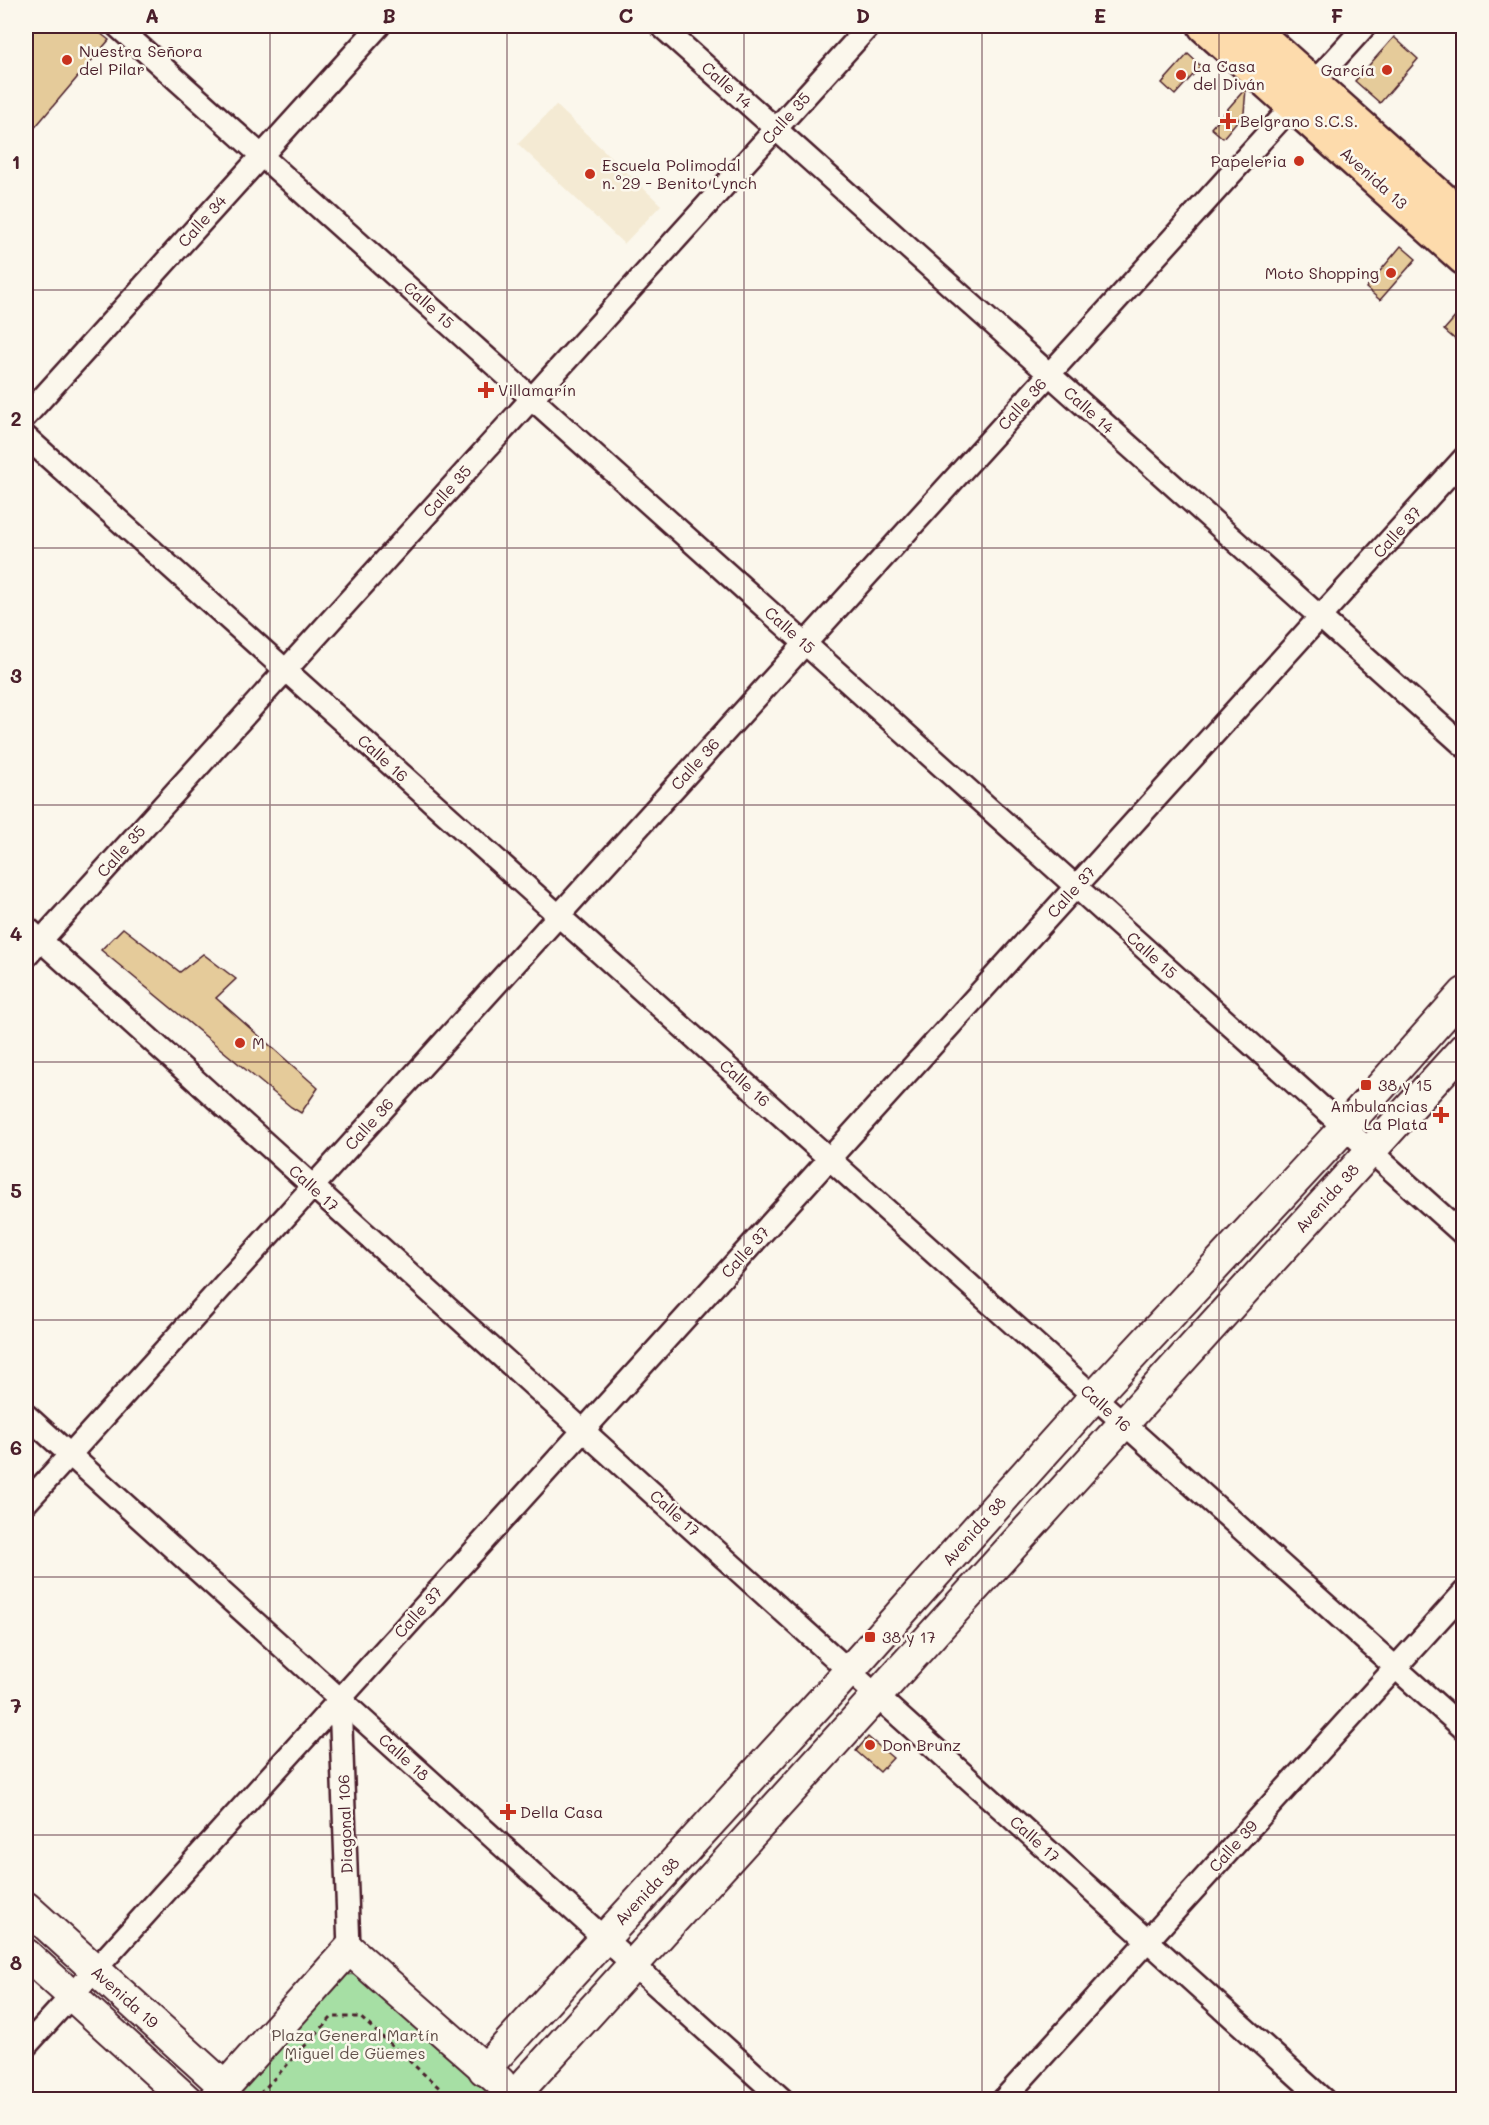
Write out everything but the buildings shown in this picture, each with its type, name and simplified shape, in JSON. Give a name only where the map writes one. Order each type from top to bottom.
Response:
[{"type":"main road","name":"Avenida 13","points":[[1204,26],[1303,94],[1464,219]]},
{"type":"main road","name":"Avenida 13","points":[[1248,26],[1303,94],[1464,258]]},
{"type":"main road","name":"Avenida 38","points":[[484,2070],[849,1671],[1094,1397],[1344,1128],[1464,993]]},
{"type":"main road","name":"Avenida 38","points":[[517,2097],[633,1964],[1464,1048]]},
{"type":"main road","name":"Avenida 19","points":[[26,1907],[95,1970],[219,2093]]},
{"type":"main road","points":[[219,2093],[349,1949],[517,2097]]},
{"type":"main road","points":[[26,1954],[187,2100]]},
{"type":"street","name":"Calle 15","points":[[117,26],[1464,1235]]},
{"type":"street","name":"Calle 34","points":[[26,416],[379,26]]},
{"type":"street","name":"Calle 14","points":[[661,26],[1464,746]]},
{"type":"street","name":"Calle 35","points":[[26,957],[33,934],[285,670],[869,26]]},
{"type":"street","name":"Calle 36","points":[[26,1503],[1365,26]]},
{"type":"street","name":"Calle 16","points":[[26,437],[1464,1729]]},
{"type":"street","name":"Calle 37","points":[[26,2046],[1464,458]]},
{"type":"street","name":"Calle 17","points":[[33,934],[1324,2100]]},
{"type":"street","name":"Calle 18","points":[[26,1415],[783,2100]]},
{"type":"street","name":"Calle 39","points":[[1003,2100],[1464,1592]]},
{"type":"street","name":"Diagonal 106","points":[[340,1699],[349,1949]]},
{"type":"path","points":[[254,2100],[332,2018],[360,2018],[453,2100]]},
{"type":"shaded area","name":"Escuela Polimodal n.°29 - Benito Lynch","points":[[556,105],[661,205],[624,244],[518,144]]},
{"type":"green space","name":"Plaza General Martín Miguel de Güemes","points":[[361,1974],[500,2099],[229,2100],[344,1975]]},
{"type":"place","name":"Nuestra Señora del Pilar","points":[[67,60]]},
{"type":"place","name":"García","points":[[1387,70]]},
{"type":"place","name":"La Casa del Diván","points":[[1181,75]]},
{"type":"place","name":"Belgrano S.C.S.","points":[[1228,121]]},
{"type":"place","name":"Papeleria","points":[[1299,161]]},
{"type":"place","name":"Escuela Polimodal n.°29 - Benito Lynch","points":[[590,174]]},
{"type":"place","name":"Moto Shopping","points":[[1391,273]]},
{"type":"place","name":"Villamarín","points":[[486,390]]},
{"type":"place","name":"M","points":[[240,1043]]},
{"type":"place","name":"38 y 15","points":[[1366,1085]]},
{"type":"place","name":"Ambulancias La Plata","points":[[1441,1115]]},
{"type":"place","name":"38 y 17","points":[[870,1637]]},
{"type":"place","name":"Don Brunz","points":[[870,1745]]},
{"type":"place","name":"Della Casa","points":[[508,1812]]}]
